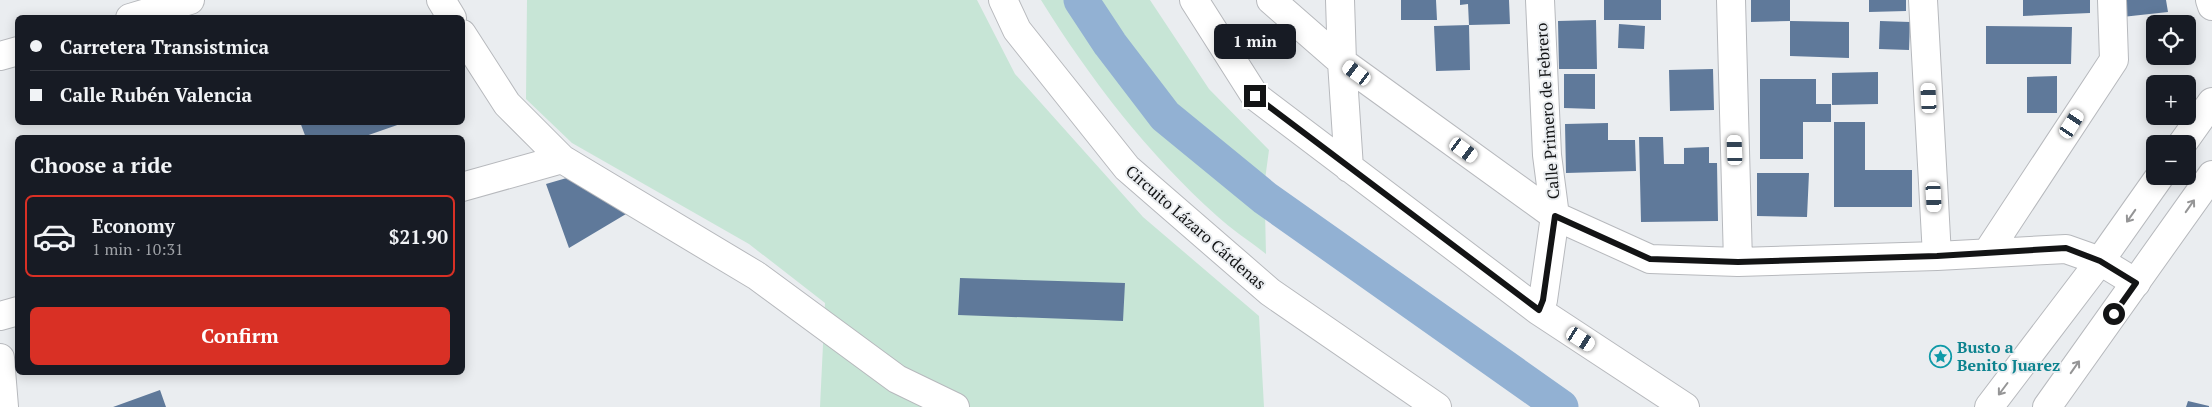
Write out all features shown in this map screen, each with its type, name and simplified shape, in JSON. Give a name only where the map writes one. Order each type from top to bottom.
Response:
[{"type":"street","points":[[140,15],[190,0]]},
{"type":"street","points":[[441,0],[450,15]]},
{"type":"street","name":"Circuito Lázaro Cárdenas","points":[[1003,0],[1017,30],[1128,168],[1270,292],[1437,407]]},
{"type":"street","points":[[1194,0],[1255,96],[1539,310],[1685,407]]},
{"type":"street","points":[[1270,0],[1342,62],[1555,216],[1650,259],[1738,262],[1937,256],[2066,248],[2100,261],[2136,283]]},
{"type":"street","points":[[1340,0],[1342,62],[1350,168]]},
{"type":"street","name":"Calle Primero de Febrero","points":[[1539,310],[1543,300],[1555,216],[1547,155],[1540,0]]},
{"type":"street","points":[[1731,0],[1738,262]]},
{"type":"street","points":[[1924,0],[1937,256]]},
{"type":"street","points":[[2210,0],[2212,6]]},
{"type":"street","points":[[1988,253],[2114,60],[2112,3]]},
{"type":"street","points":[[465,39],[507,104],[562,159],[757,276],[897,379],[955,407]]},
{"type":"street","points":[[0,56],[15,51]]},
{"type":"street","points":[[2188,135],[2212,102]]},
{"type":"street","points":[[465,185],[562,159]]},
{"type":"street","points":[[2047,407],[2212,175]]},
{"type":"street","points":[[1989,407],[2100,261],[2154,185]]},
{"type":"street","points":[[0,316],[15,312]]},
{"type":"street","points":[[0,358],[4,407]]},
{"type":"green space","points":[[527,0],[977,0],[1015,74],[1143,217],[1259,316],[1264,407],[820,407],[825,303],[749,244],[572,143],[526,99]]},
{"type":"green space","points":[[1041,0],[1073,0],[1164,129],[1265,211],[1266,254],[1217,216],[1167,167],[1100,87]]},
{"type":"green space","points":[[1095,0],[1150,0],[1209,89],[1269,150],[1264,187],[1176,110]]},
{"type":"building","points":[[1401,0],[1436,0],[1437,20],[1401,20]]},
{"type":"building","points":[[1460,0],[1509,0],[1510,24],[1469,25],[1468,4],[1460,5]]},
{"type":"building","points":[[1604,0],[1661,0],[1661,20],[1604,20]]},
{"type":"building","points":[[1751,0],[1790,0],[1790,21],[1751,22]]},
{"type":"building","points":[[1869,0],[1906,0],[1906,11],[1869,12]]},
{"type":"building","points":[[2023,0],[2090,0],[2090,13],[2023,16]]},
{"type":"building","points":[[2121,0],[2166,0],[2168,12],[2122,17]]},
{"type":"building","points":[[1596,20],[1597,69],[1559,69],[1558,21]]},
{"type":"building","points":[[1790,21],[1849,22],[1849,58],[1790,56]]},
{"type":"building","points":[[1880,21],[1910,22],[1909,50],[1879,49]]},
{"type":"building","points":[[1619,24],[1645,26],[1644,49],[1618,48]]},
{"type":"building","points":[[1469,25],[1470,70],[1436,71],[1434,26]]},
{"type":"building","points":[[1986,26],[2072,27],[2071,64],[1986,64]]},
{"type":"building","points":[[1713,69],[1714,110],[1670,111],[1669,70]]},
{"type":"building","points":[[1878,72],[1878,104],[1832,105],[1832,73]]},
{"type":"building","points":[[1564,74],[1595,74],[1595,109],[1564,108]]},
{"type":"building","points":[[2057,76],[2057,113],[2027,113],[2027,77]]},
{"type":"building","points":[[1760,79],[1816,79],[1816,104],[1831,104],[1831,122],[1803,122],[1803,159],[1760,159]]},
{"type":"building","points":[[1834,122],[1865,122],[1865,170],[1912,170],[1912,207],[1834,207]]},
{"type":"building","points":[[1608,123],[1608,140],[1635,140],[1636,171],[1566,173],[1565,124]]},
{"type":"building","points":[[301,125],[397,125],[369,135],[305,135]]},
{"type":"building","points":[[1639,137],[1663,137],[1664,164],[1684,164],[1684,148],[1709,147],[1709,163],[1717,163],[1718,221],[1641,222]]},
{"type":"building","points":[[1757,173],[1809,173],[1807,217],[1757,216]]},
{"type":"building","points":[[570,177],[626,214],[569,248],[546,184]]},
{"type":"building","points":[[960,278],[1125,283],[1123,321],[958,315]]},
{"type":"building","points":[[160,390],[166,407],[113,407]]},
{"type":"building","points":[[2188,401],[2209,406],[2209,407],[2186,407]]},
{"type":"waterway","points":[[1081,0],[1110,44],[1165,116],[1265,198],[1561,407]]},
{"type":"place","name":"Busto a Benito Juarez","points":[[1941,356]]},
{"type":"route","points":[[1255,96],[1539,310],[1543,300],[1555,216],[1650,259],[1738,262],[1937,256],[2066,248],[2100,261],[2136,283],[2114,314]]}]
